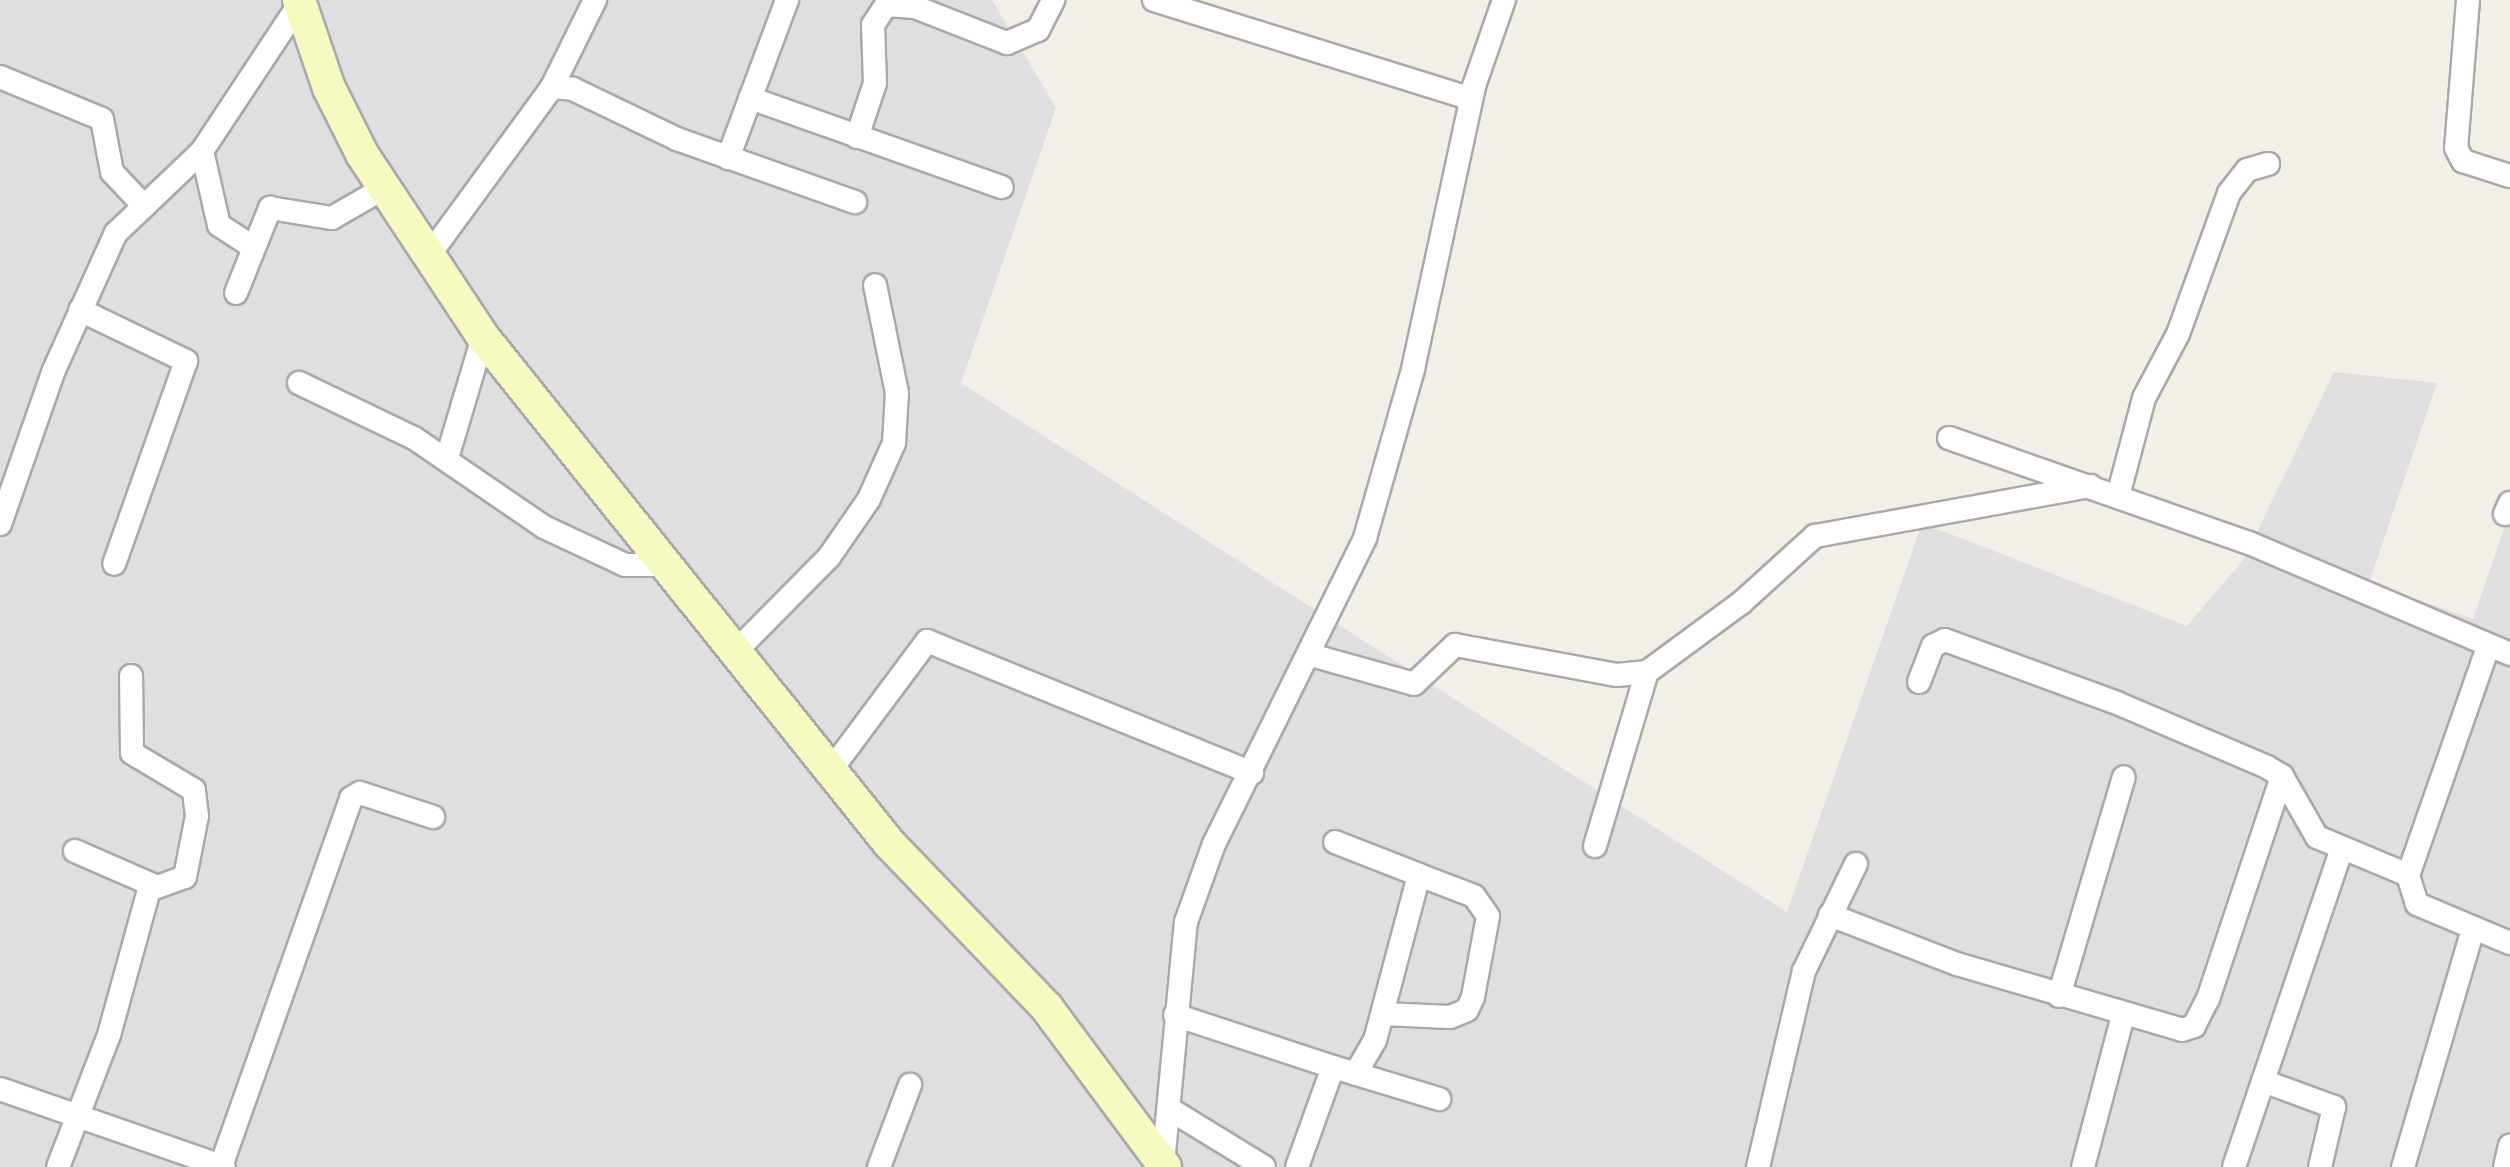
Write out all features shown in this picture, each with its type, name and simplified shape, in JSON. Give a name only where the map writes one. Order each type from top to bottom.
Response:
[{"type":"street","points":[[427,258],[552,87],[595,0]]},
{"type":"street","points":[[728,158],[787,0]]},
{"type":"street","points":[[857,137],[875,83],[873,25],[886,5],[915,7],[1007,43],[1038,30],[1053,0]]},
{"type":"street","points":[[1154,0],[1471,99]]},
{"type":"street","points":[[1164,1166],[1171,1110],[1175,1015],[1197,887],[1365,538],[1413,369],[1471,99],[1504,0]]},
{"type":"street","points":[[2468,0],[2456,148],[2463,161],[2510,176]]},
{"type":"street","points":[[0,524],[80,310],[116,233],[202,151],[300,2]]},
{"type":"street","points":[[300,2],[329,88],[427,258],[483,337],[662,565],[889,843],[1047,1008],[1164,1166]]},
{"type":"street","points":[[0,77],[102,119],[112,172],[144,206]]},
{"type":"street","points":[[552,87],[573,89],[728,158],[855,202]]},
{"type":"street","points":[[750,98],[1002,187]]},
{"type":"street","points":[[202,151],[219,225],[251,246]]},
{"type":"street","points":[[2118,496],[2144,398],[2178,334],[2229,193],[2247,170],[2268,164]]},
{"type":"street","points":[[236,293],[251,246],[270,208],[332,218],[384,188]]},
{"type":"street","points":[[735,652],[829,557],[869,499],[894,443],[897,393],[875,285]]},
{"type":"street","points":[[80,310],[186,361],[114,564]]},
{"type":"street","points":[[447,458],[483,337]]},
{"type":"street","points":[[299,383],[447,458],[544,527],[611,561],[662,565]]},
{"type":"street","points":[[1949,438],[2249,543],[2510,654]]},
{"type":"street","points":[[1311,655],[1414,684],[1455,645],[1617,675],[1647,672],[1741,603],[1815,536],[2091,486]]},
{"type":"street","points":[[1919,682],[1933,646],[1945,640],[2210,740],[2282,776],[2308,830],[2341,850],[2408,875]]},
{"type":"street","points":[[831,770],[927,641],[1252,773]]},
{"type":"street","points":[[2488,647],[2408,875],[2417,904],[2510,943]]},
{"type":"street","points":[[1595,846],[1647,672]]},
{"type":"street","points":[[75,851],[155,886],[185,877],[197,797],[188,784],[132,753],[131,676]]},
{"type":"street","points":[[1830,915],[2059,996],[2182,1030],[2201,1017],[2282,776]]},
{"type":"street","points":[[2059,996],[2124,777]]},
{"type":"street","points":[[0,1089],[222,1166],[351,798],[360,793],[433,817]]},
{"type":"street","points":[[1335,842],[1474,896],[1488,916],[1473,997],[1467,1010],[1450,1017],[1383,1014]]},
{"type":"street","points":[[2234,1167],[2341,850]]},
{"type":"street","points":[[1758,1167],[1800,984],[1856,864]]},
{"type":"street","points":[[1355,1074],[1383,1014],[1419,875]]},
{"type":"street","points":[[58,1167],[78,1118],[155,886]]},
{"type":"street","points":[[2403,1167],[2473,929]]},
{"type":"street","points":[[1175,1015],[1439,1099]]},
{"type":"street","points":[[2083,1167],[2123,1016]]},
{"type":"street","points":[[1297,1167],[1333,1067]]},
{"type":"street","points":[[2263,1081],[2334,1107],[2320,1167]]},
{"type":"street","points":[[879,1167],[910,1085]]},
{"type":"street","points":[[1171,1110],[1264,1167]]},
{"type":"street","points":[[2505,1167],[2510,1146]]},
{"type":"shaded area","points":[[0,0],[992,0],[1056,108],[961,383],[1787,912],[1922,523],[2187,626],[2244,559],[2334,372],[2437,383],[2369,583],[2473,619],[2510,511],[2510,1167],[0,1167]]}]
